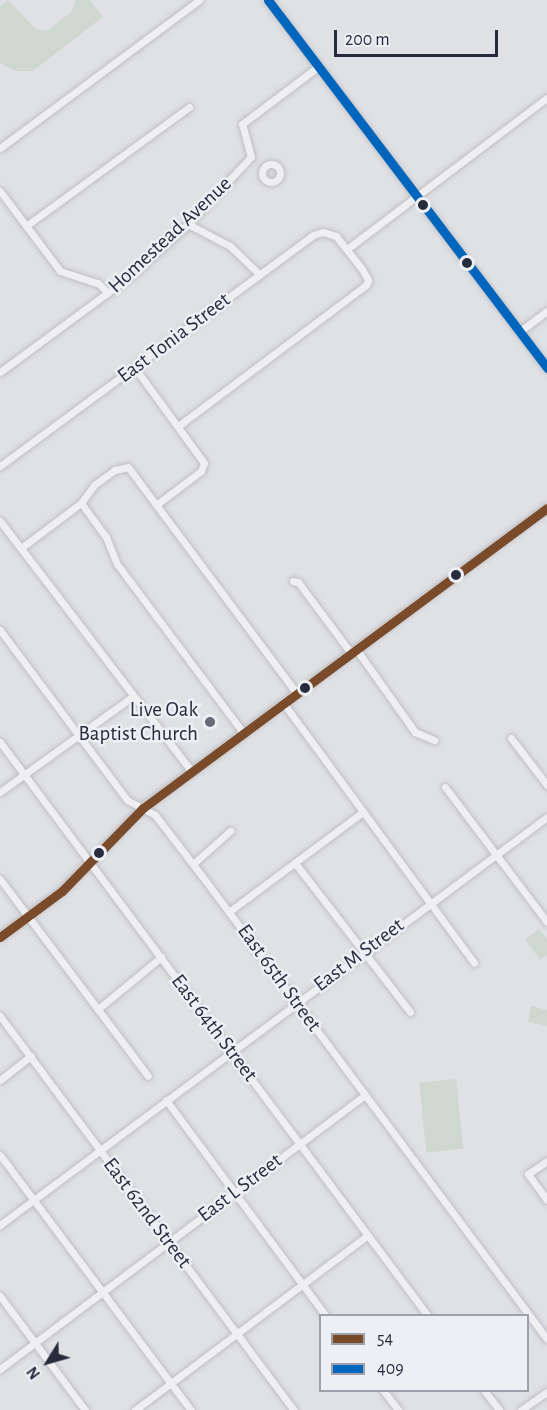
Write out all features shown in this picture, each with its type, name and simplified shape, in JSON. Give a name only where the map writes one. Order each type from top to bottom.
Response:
[{"type":"main road","points":[[268,0],[546,366]]},
{"type":"main road","points":[[0,938],[90,863],[143,808],[547,508]]},
{"type":"street","points":[[0,148],[199,0]]},
{"type":"street","name":"Homestead Avenue","points":[[0,372],[108,292],[188,224],[249,161],[251,147],[241,126],[319,66]]},
{"type":"street","points":[[178,426],[366,285],[366,276],[347,249],[547,98]]},
{"type":"street","points":[[26,226],[189,107]]},
{"type":"street","points":[[249,161],[263,169]]},
{"type":"street","points":[[0,191],[60,271],[98,283],[108,292]]},
{"type":"street","points":[[188,224],[230,246],[259,274]]},
{"type":"street","name":"East Tonia Street","points":[[0,466],[318,232],[336,236],[347,249]]},
{"type":"street","points":[[519,332],[547,311]]},
{"type":"street","points":[[135,368],[204,466],[156,505]]},
{"type":"street","points":[[21,548],[81,503],[94,485],[115,470],[128,467],[297,694]]},
{"type":"street","points":[[81,503],[106,537],[117,564],[243,734]]},
{"type":"street","points":[[0,521],[191,771]]},
{"type":"street","points":[[293,581],[298,582],[354,651],[415,732],[434,740]]},
{"type":"street","name":"East 65th Street","points":[[0,630],[127,800],[155,815],[230,911],[528,1314]]},
{"type":"street","points":[[0,792],[77,733],[133,696]]},
{"type":"street","points":[[284,704],[474,963]]},
{"type":"street","points":[[511,738],[547,785]]},
{"type":"street","name":"East 64th Street","points":[[0,741],[427,1314]]},
{"type":"street","points":[[445,788],[547,922]]},
{"type":"street","points":[[230,911],[363,812]]},
{"type":"street","name":"East M Street","points":[[0,1225],[429,902],[547,817]]},
{"type":"street","points":[[193,864],[230,831]]},
{"type":"street","points":[[296,863],[410,1012]]},
{"type":"street","points":[[0,879],[148,1076]]},
{"type":"street","points":[[98,1009],[161,957]]},
{"type":"street","name":"East 62nd Street","points":[[0,1016],[294,1410]]},
{"type":"street","points":[[0,1080],[30,1056]]},
{"type":"street","name":"East L Street","points":[[0,1369],[365,1095]]},
{"type":"street","points":[[166,1100],[325,1314]]},
{"type":"street","points":[[0,1155],[191,1410]]},
{"type":"street","points":[[547,1161],[528,1174],[547,1200]]},
{"type":"street","points":[[135,1410],[368,1235]]},
{"type":"street","points":[[0,1296],[85,1410]]},
{"type":"street","name":"East 65th Street","points":[[529,1315],[547,1339]]},
{"type":"street","points":[[384,1392],[398,1410]]},
{"type":"street","points":[[486,1392],[499,1410]]},
{"type":"street","points":[[521,1410],[547,1392]]},
{"type":"shaded area","points":[[8,0],[37,30],[48,30],[71,12],[76,0],[90,0],[103,17],[33,71],[15,71],[0,63],[0,6]]},
{"type":"shaded area","points":[[539,929],[547,939],[547,955],[540,960],[525,939]]},
{"type":"shaded area","points":[[531,1006],[547,1010],[547,1026],[528,1022]]},
{"type":"shaded area","points":[[456,1079],[463,1149],[427,1152],[419,1083]]},
{"type":"transit line","name":"409","points":[[268,0],[547,368]]},
{"type":"transit line","name":"54","points":[[0,937],[62,891],[143,808],[547,508]]},
{"type":"place","name":"Live Oak Baptist Church","points":[[210,722]]}]
